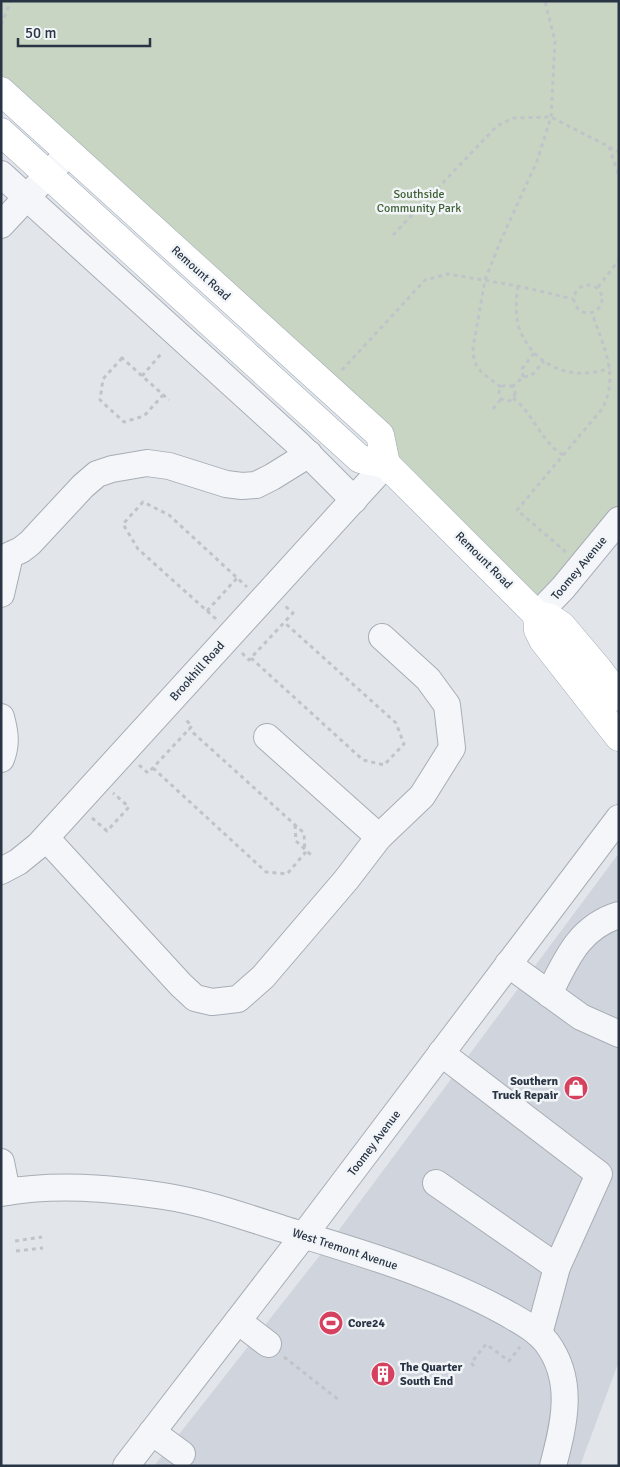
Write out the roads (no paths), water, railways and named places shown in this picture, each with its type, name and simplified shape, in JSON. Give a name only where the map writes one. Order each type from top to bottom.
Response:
[{"type":"main road","name":"Remount Road","points":[[1,90],[380,435],[386,464],[537,615],[550,618],[562,626],[619,696]]},
{"type":"main road","points":[[1,132],[360,458],[386,464]]},
{"type":"main road","points":[[537,615],[538,630],[543,640],[619,737]]},
{"type":"street","points":[[1,225],[68,153]]},
{"type":"street","points":[[1,174],[309,454],[354,500]]},
{"type":"street","points":[[1,594],[6,555],[21,550],[30,543],[83,486],[97,474],[112,469],[147,463],[169,466],[226,484],[256,485],[309,454]]},
{"type":"street","name":"Brookhill Road","points":[[1,871],[29,854],[46,838],[386,464]]},
{"type":"street","name":"Toomey Avenue","points":[[537,615],[563,588],[619,520]]},
{"type":"street","points":[[46,838],[195,998],[212,1002],[238,999],[263,977],[346,880],[379,837],[422,796],[452,748],[447,705],[428,679],[382,637]]},
{"type":"street","points":[[1,717],[5,732],[5,743],[1,759]]},
{"type":"street","points":[[266,737],[379,837]]},
{"type":"street","name":"Toomey Avenue","points":[[126,1466],[304,1235],[619,818]]},
{"type":"street","points":[[549,994],[571,952],[590,929],[619,915]]},
{"type":"street","points":[[508,964],[581,1017],[619,1034]]},
{"type":"street","points":[[440,1053],[598,1174],[557,1267],[530,1339]]},
{"type":"street","points":[[1,1162],[4,1192]]},
{"type":"street","points":[[436,1183],[557,1267]]},
{"type":"street","name":"West Tremont Avenue","points":[[4,1192],[59,1187],[83,1187],[164,1196],[220,1209],[397,1264],[488,1303],[532,1328],[530,1339],[546,1341],[556,1357],[563,1376],[565,1395],[560,1438],[553,1466]]},
{"type":"street","points":[[238,1321],[274,1349]]},
{"type":"street","points":[[152,1432],[182,1454]]},
{"type":"place","name":"Southern Truck Repair","points":[[576,1088]]},
{"type":"place","name":"Core24","points":[[331,1323]]},
{"type":"place","name":"The Quarter South End","points":[[383,1374]]},
{"type":"park label","name":"Southside Community Park","points":[[419,201]]}]
